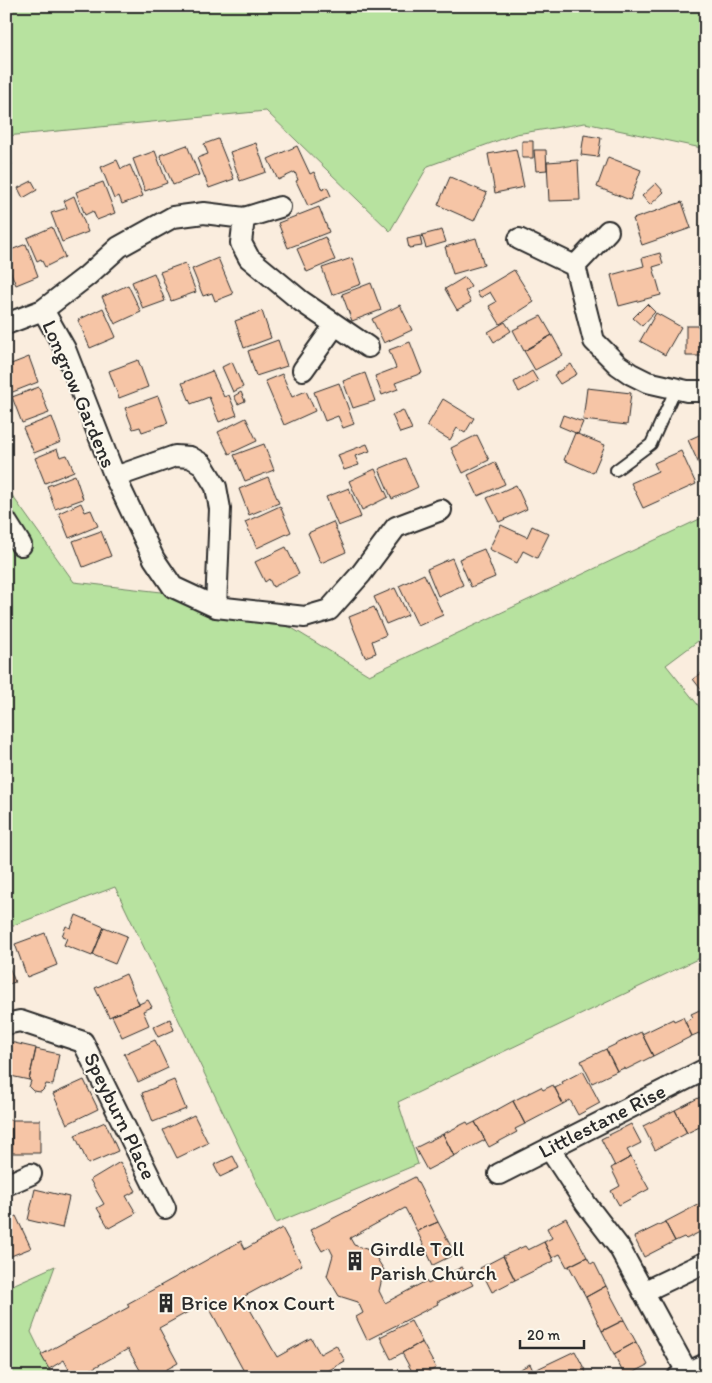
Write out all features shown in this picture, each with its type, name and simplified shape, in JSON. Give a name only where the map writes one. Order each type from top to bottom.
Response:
[{"type":"street","points":[[6,324],[44,310],[87,276],[119,247],[173,217],[204,213],[244,218],[280,207]]},
{"type":"street","points":[[244,218],[241,243],[249,258],[301,301],[368,347]]},
{"type":"street","points":[[575,266],[608,231]]},
{"type":"street","points":[[519,239],[575,266]]},
{"type":"street","points":[[575,266],[594,341],[618,365],[646,382],[687,391],[706,391]]},
{"type":"street","name":"Longrow Gardens","points":[[44,310],[65,348],[115,477],[154,559],[173,586],[216,607],[305,617],[329,610],[361,574],[396,527],[441,510]]},
{"type":"street","points":[[303,370],[335,325]]},
{"type":"street","name":"Longrow Gardens","points":[[115,477],[175,456],[190,457],[202,464],[216,487],[220,509],[216,607]]},
{"type":"street","points":[[6,521],[21,545]]},
{"type":"street","name":"Speyburn Place","points":[[6,1024],[20,1021],[83,1042],[166,1208]]},
{"type":"street","name":"Littlestane Rise","points":[[499,1174],[706,1069]]},
{"type":"street","name":"Littlestane Rise","points":[[549,1148],[586,1204],[619,1248],[643,1292],[682,1374]]},
{"type":"street","points":[[6,1185],[31,1174]]},
{"type":"street","points":[[643,1292],[706,1262]]},
{"type":"street","points":[[682,1374],[706,1364]]},
{"type":"lane","points":[[616,470],[651,444],[676,388]]},
{"type":"green space","points":[[6,6],[706,6],[706,149],[585,123],[516,134],[428,166],[390,231],[266,111],[6,136]]},
{"type":"green space","points":[[6,487],[74,582],[249,602],[369,675],[706,516],[706,635],[666,665],[706,715],[706,955],[398,1102],[418,1164],[276,1223],[115,887],[6,928]]},
{"type":"green space","points":[[55,1266],[31,1332],[53,1377],[6,1377],[6,1288]]},
{"type":"building","points":[[584,135],[601,138],[598,157],[581,155]]},
{"type":"building","points":[[218,139],[234,179],[209,188],[197,158],[208,154],[204,144]]},
{"type":"building","points":[[522,141],[533,141],[533,158],[522,158]]},
{"type":"building","points":[[256,143],[266,172],[240,181],[230,152]]},
{"type":"building","points":[[6,145],[8,145],[12,165],[6,166]]},
{"type":"building","points":[[187,145],[199,175],[173,185],[160,155]]},
{"type":"building","points":[[297,146],[310,174],[314,172],[322,190],[327,187],[331,196],[308,206],[296,181],[298,180],[295,172],[278,180],[268,159]]},
{"type":"building","points":[[516,149],[524,187],[495,193],[488,154]]},
{"type":"building","points":[[534,150],[546,150],[547,170],[536,171]]},
{"type":"building","points":[[155,151],[167,183],[145,191],[133,159]]},
{"type":"building","points":[[608,157],[641,170],[630,200],[597,187]]},
{"type":"building","points":[[117,160],[121,169],[130,165],[143,196],[122,204],[119,196],[114,199],[101,167]]},
{"type":"building","points":[[578,160],[580,200],[549,201],[547,162]]},
{"type":"building","points":[[450,177],[487,193],[474,221],[438,205]]},
{"type":"building","points":[[32,181],[37,190],[23,198],[18,188]]},
{"type":"building","points":[[103,182],[115,213],[97,220],[93,211],[85,215],[76,192]]},
{"type":"building","points":[[656,183],[664,192],[650,205],[642,196]]},
{"type":"building","points":[[74,196],[88,232],[62,242],[51,213],[67,208],[64,201]]},
{"type":"building","points":[[682,202],[691,228],[642,245],[633,219]]},
{"type":"building","points":[[319,207],[329,232],[288,248],[278,223]]},
{"type":"building","points":[[52,227],[65,257],[45,267],[41,259],[37,261],[27,238]]},
{"type":"building","points":[[442,230],[446,242],[426,248],[422,235]]},
{"type":"building","points":[[420,236],[422,246],[409,248],[407,239]]},
{"type":"building","points":[[325,237],[335,260],[307,272],[297,249]]},
{"type":"building","points":[[476,238],[484,265],[453,274],[445,247]]},
{"type":"building","points":[[26,244],[38,276],[16,285],[6,261],[6,252]]},
{"type":"building","points":[[660,253],[663,264],[653,267],[661,295],[619,306],[611,275],[644,266],[642,258]]},
{"type":"building","points":[[218,258],[233,294],[215,301],[212,293],[203,296],[192,269]]},
{"type":"building","points":[[352,258],[361,284],[332,295],[322,268]]},
{"type":"building","points":[[185,263],[196,292],[171,301],[160,272]]},
{"type":"building","points":[[514,270],[534,302],[500,324],[489,306],[496,302],[490,292],[480,298],[477,292]]},
{"type":"building","points":[[154,273],[165,301],[143,309],[132,282]]},
{"type":"building","points":[[465,277],[471,287],[465,291],[471,302],[457,310],[445,289]]},
{"type":"building","points":[[371,283],[381,310],[352,321],[342,294]]},
{"type":"building","points":[[128,285],[141,312],[115,324],[102,297]]},
{"type":"building","points":[[647,304],[655,312],[642,326],[633,318]]},
{"type":"building","points":[[400,305],[412,330],[384,343],[372,319]]},
{"type":"building","points":[[103,308],[116,337],[90,348],[78,320]]},
{"type":"building","points":[[262,311],[271,338],[244,348],[235,321]]},
{"type":"building","points":[[656,313],[681,327],[665,355],[640,341]]},
{"type":"building","points":[[541,316],[552,335],[524,351],[513,330]]},
{"type":"building","points":[[505,322],[511,331],[494,342],[488,332]]},
{"type":"building","points":[[686,326],[704,326],[704,331],[706,331],[706,356],[686,356]]},
{"type":"building","points":[[552,335],[563,355],[535,370],[524,351]]},
{"type":"building","points":[[278,340],[287,366],[256,376],[248,351]]},
{"type":"building","points":[[410,342],[422,373],[395,383],[398,389],[382,395],[375,376],[396,368],[389,350]]},
{"type":"building","points":[[29,357],[38,382],[10,393],[6,382],[6,366]]},
{"type":"building","points":[[138,360],[148,387],[119,398],[109,371]]},
{"type":"building","points":[[232,362],[243,387],[233,392],[222,367]]},
{"type":"building","points":[[571,364],[577,374],[560,384],[554,375]]},
{"type":"building","points":[[212,371],[224,397],[229,395],[237,415],[219,422],[209,397],[191,404],[182,383]]},
{"type":"building","points":[[532,371],[538,381],[519,392],[514,382]]},
{"type":"building","points":[[365,373],[375,401],[353,408],[343,381]]},
{"type":"building","points":[[282,374],[292,397],[306,391],[315,411],[284,425],[265,381]]},
{"type":"building","points":[[339,383],[354,424],[343,428],[338,416],[325,421],[314,392]]},
{"type":"building","points":[[39,387],[49,413],[22,423],[12,397]]},
{"type":"building","points":[[587,388],[631,393],[627,425],[583,420]]},
{"type":"building","points":[[241,392],[245,401],[238,404],[234,396]]},
{"type":"building","points":[[158,396],[168,423],[142,432],[140,427],[133,429],[125,408]]},
{"type":"building","points":[[443,399],[474,418],[465,433],[457,428],[450,440],[427,426]]},
{"type":"building","points":[[403,410],[412,429],[400,433],[392,415]]},
{"type":"building","points":[[563,415],[583,422],[578,434],[559,426]]},
{"type":"building","points":[[52,417],[61,442],[34,453],[23,428]]},
{"type":"building","points":[[246,418],[257,441],[229,454],[218,432]]},
{"type":"building","points":[[706,432],[706,471],[703,473],[688,440]]},
{"type":"building","points":[[575,433],[605,445],[593,473],[564,460]]},
{"type":"building","points":[[477,435],[489,460],[463,473],[451,448]]},
{"type":"building","points":[[264,444],[274,470],[245,481],[234,455]]},
{"type":"building","points":[[367,444],[370,451],[355,456],[359,465],[344,470],[338,455]]},
{"type":"building","points":[[57,449],[60,457],[67,455],[74,471],[45,483],[35,458]]},
{"type":"building","points":[[681,451],[696,484],[643,508],[631,483],[658,471],[654,463]]},
{"type":"building","points":[[405,458],[418,487],[392,499],[379,469]]},
{"type":"building","points":[[495,462],[505,484],[478,496],[468,475]]},
{"type":"building","points":[[375,469],[388,497],[362,510],[349,481]]},
{"type":"building","points":[[75,475],[83,499],[55,509],[47,486]]},
{"type":"building","points":[[268,477],[279,503],[249,515],[239,489]]},
{"type":"building","points":[[516,485],[527,509],[499,522],[487,498]]},
{"type":"building","points":[[349,488],[361,517],[338,526],[326,497]]},
{"type":"building","points":[[81,503],[85,512],[91,510],[98,526],[69,538],[59,513]]},
{"type":"building","points":[[280,506],[291,532],[257,548],[245,522]]},
{"type":"building","points":[[333,522],[346,552],[321,563],[308,533]]},
{"type":"building","points":[[501,525],[527,537],[532,526],[549,534],[537,558],[523,551],[517,563],[489,549]]},
{"type":"building","points":[[101,531],[111,556],[83,567],[73,541]]},
{"type":"building","points":[[286,547],[299,574],[273,587],[269,579],[265,582],[255,562]]},
{"type":"building","points":[[484,549],[495,577],[471,587],[459,559]]},
{"type":"building","points":[[452,558],[463,585],[438,596],[427,569]]},
{"type":"building","points":[[424,574],[443,615],[418,626],[399,586]]},
{"type":"building","points":[[395,588],[408,615],[386,624],[374,597]]},
{"type":"building","points":[[374,607],[386,635],[372,641],[376,653],[365,657],[349,617]]},
{"type":"building","points":[[706,670],[706,696],[693,679]]},
{"type":"building","points":[[76,915],[104,927],[92,956],[64,945],[67,938],[62,936],[66,926],[71,928]]},
{"type":"building","points":[[104,927],[127,936],[115,964],[93,955]]},
{"type":"building","points":[[45,933],[57,965],[27,977],[15,944]]},
{"type":"building","points":[[6,959],[15,982],[6,985]]},
{"type":"building","points":[[126,974],[139,1004],[109,1017],[95,988]]},
{"type":"building","points":[[148,1000],[152,1007],[143,1011],[149,1025],[122,1037],[112,1016]]},
{"type":"building","points":[[706,1007],[706,1046],[699,1033],[692,1036],[685,1022],[693,1017],[691,1014]]},
{"type":"building","points":[[683,1017],[692,1036],[653,1056],[642,1034],[673,1019],[674,1021]]},
{"type":"building","points":[[170,1019],[174,1030],[158,1037],[153,1027]]},
{"type":"building","points":[[641,1032],[653,1056],[625,1070],[624,1068],[617,1071],[606,1049]]},
{"type":"building","points":[[155,1040],[168,1068],[138,1082],[124,1054]]},
{"type":"building","points":[[6,1041],[36,1048],[29,1080],[6,1075]]},
{"type":"building","points":[[36,1049],[59,1054],[53,1085],[46,1084],[41,1092],[33,1091],[29,1087]]},
{"type":"building","points":[[606,1049],[617,1071],[592,1083],[581,1061]]},
{"type":"building","points":[[583,1071],[600,1103],[578,1115],[570,1100],[563,1104],[555,1088]]},
{"type":"building","points":[[84,1080],[98,1109],[67,1124],[53,1094]]},
{"type":"building","points":[[174,1080],[186,1109],[153,1122],[142,1093]]},
{"type":"building","points":[[553,1085],[563,1104],[525,1124],[513,1101],[541,1087],[543,1090]]},
{"type":"building","points":[[706,1094],[706,1124],[687,1133],[675,1110]]},
{"type":"building","points":[[513,1101],[525,1124],[515,1129],[517,1132],[489,1147],[475,1122]]},
{"type":"building","points":[[675,1110],[687,1133],[655,1150],[643,1126]]},
{"type":"building","points":[[194,1115],[208,1143],[177,1158],[163,1130]]},
{"type":"building","points":[[6,1120],[12,1120],[12,1150],[6,1150]]},
{"type":"building","points":[[12,1120],[40,1120],[40,1153],[12,1153]]},
{"type":"building","points":[[105,1122],[118,1151],[88,1164],[75,1135]]},
{"type":"building","points":[[467,1122],[469,1125],[475,1122],[485,1140],[454,1156],[443,1134]]},
{"type":"building","points":[[631,1124],[641,1143],[627,1150],[631,1157],[615,1166],[601,1139]]},
{"type":"building","points":[[443,1134],[454,1156],[427,1170],[415,1148]]},
{"type":"building","points":[[233,1156],[239,1168],[220,1177],[214,1165]]},
{"type":"building","points":[[631,1157],[649,1189],[619,1205],[611,1191],[620,1186],[611,1168]]},
{"type":"building","points":[[120,1162],[136,1191],[126,1196],[136,1213],[109,1228],[97,1208],[104,1204],[90,1180]]},
{"type":"building","name":"Girdle Toll Parish Church","points":[[415,1177],[438,1222],[417,1231],[405,1208],[350,1238],[354,1245],[372,1251],[384,1270],[379,1291],[385,1303],[426,1281],[428,1284],[462,1267],[473,1285],[367,1340],[356,1317],[363,1313],[358,1302],[339,1296],[327,1276],[333,1255],[329,1247],[322,1251],[310,1230]]},
{"type":"building","points":[[35,1189],[69,1197],[62,1228],[28,1220]]},
{"type":"building","points":[[705,1201],[706,1229],[686,1239],[684,1237],[675,1241],[665,1222]]},
{"type":"building","points":[[16,1216],[31,1248],[6,1258],[6,1220]]},
{"type":"building","points":[[566,1218],[587,1257],[567,1267],[560,1254],[552,1258],[544,1242],[552,1238],[547,1228]]},
{"type":"building","points":[[438,1222],[455,1254],[433,1265],[417,1231]]},
{"type":"building","points":[[665,1222],[675,1241],[644,1257],[634,1237]]},
{"type":"building","name":"Brice Knox Court","points":[[282,1228],[302,1265],[243,1297],[277,1357],[311,1338],[320,1354],[336,1345],[345,1361],[317,1377],[247,1377],[206,1302],[159,1328],[178,1363],[162,1372],[164,1377],[144,1377],[128,1349],[77,1377],[73,1377],[64,1360],[49,1369],[41,1355],[129,1307],[127,1304],[241,1241],[245,1249]]},
{"type":"building","points":[[544,1242],[554,1261],[515,1280],[503,1256],[525,1246],[528,1250]]},
{"type":"building","points":[[503,1256],[515,1280],[492,1292],[480,1268]]},
{"type":"building","points":[[587,1257],[591,1264],[594,1262],[606,1286],[586,1297],[569,1266]]},
{"type":"building","points":[[606,1286],[624,1320],[602,1331],[586,1297]]},
{"type":"building","points":[[624,1320],[636,1342],[614,1354],[602,1331]]},
{"type":"building","points":[[411,1321],[422,1342],[391,1359],[380,1337]]},
{"type":"building","points":[[422,1342],[436,1368],[419,1377],[415,1377],[402,1353]]},
{"type":"building","points":[[636,1342],[648,1365],[625,1377],[614,1354]]},
{"type":"building","points":[[575,1351],[586,1372],[577,1377],[536,1377],[533,1371]]},
{"type":"building","points":[[530,1364],[536,1377],[505,1377]]},
{"type":"place","name":"Girdle Toll Parish Church","points":[[355,1261]]},
{"type":"place","name":"Brice Knox Court","points":[[166,1303]]}]
